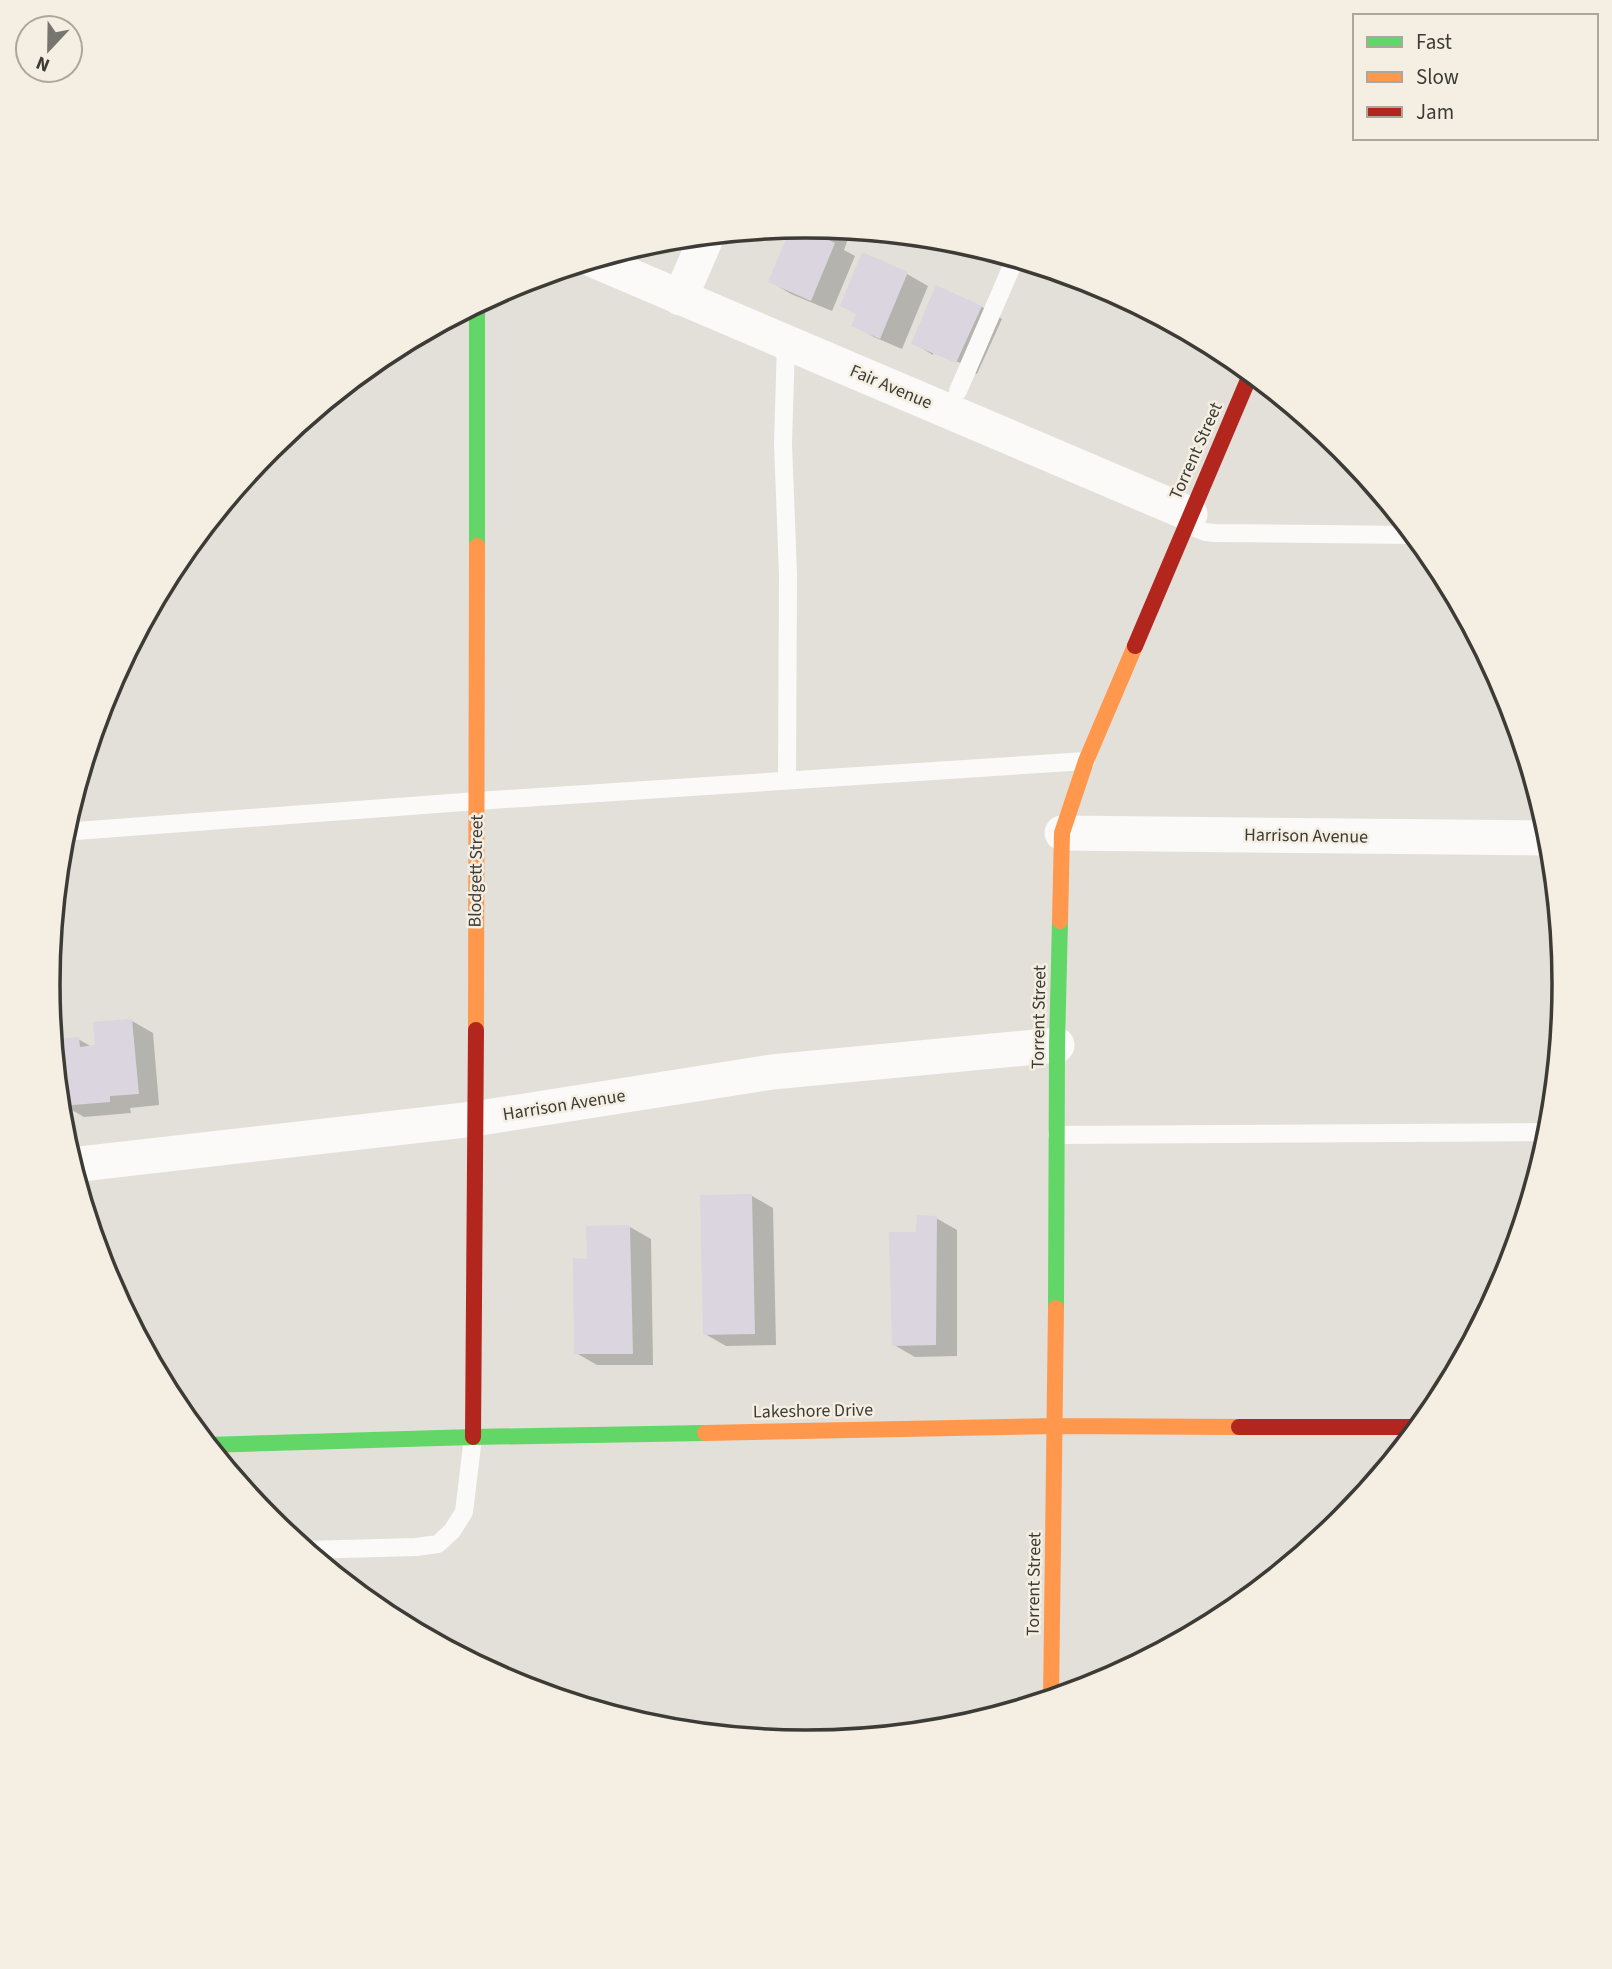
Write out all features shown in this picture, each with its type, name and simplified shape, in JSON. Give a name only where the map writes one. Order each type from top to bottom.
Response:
[{"type":"street","points":[[680,298],[703,245]]},
{"type":"street","name":"Fair Avenue","points":[[605,265],[1188,519]]},
{"type":"street","name":"Blodgett Street","points":[[472,1437],[477,801],[477,315]]},
{"type":"street","name":"Torrent Street","points":[[1051,1689],[1056,1426],[1057,1045],[1062,833],[1086,761],[1247,383]]},
{"type":"street","name":"Harrison Avenue","points":[[1062,833],[1538,838]]},
{"type":"street","name":"Harrison Avenue","points":[[82,1164],[474,1119],[772,1072],[1057,1045]]},
{"type":"street","name":"Lakeshore Drive","points":[[219,1445],[1056,1426],[1407,1427]]},
{"type":"lane","points":[[958,391],[1012,267]]},
{"type":"lane","points":[[786,343],[783,444],[788,574],[787,780]]},
{"type":"lane","points":[[1188,519],[1205,532],[1215,534],[1402,535]]},
{"type":"lane","points":[[76,831],[477,801],[1086,761]]},
{"type":"lane","points":[[1057,1135],[1538,1132]]},
{"type":"lane","points":[[318,1550],[438,1544],[452,1531],[464,1512],[472,1437]]},
{"type":"building","points":[[786,239],[827,239],[835,243],[811,301],[768,282]]},
{"type":"building","points":[[862,252],[908,272],[880,339],[851,326],[856,314],[840,306]]},
{"type":"building","points":[[936,285],[982,306],[956,363],[911,344]]},
{"type":"building","points":[[132,1019],[139,1094],[110,1096],[110,1102],[70,1105],[62,1038],[79,1037],[80,1047],[95,1045],[93,1022]]},
{"type":"building","points":[[752,1194],[755,1334],[703,1335],[700,1195]]},
{"type":"building","points":[[917,1215],[937,1216],[936,1345],[892,1346],[889,1232],[916,1232]]},
{"type":"building","points":[[630,1225],[633,1354],[574,1354],[573,1258],[587,1259],[586,1226]]},
{"type":"traffic: fast","points":[[477,315],[477,546]]},
{"type":"traffic: fast","points":[[1056,1308],[1060,921]]},
{"type":"traffic: fast","points":[[219,1445],[705,1433]]},
{"type":"traffic: slow","points":[[476,1030],[477,546]]},
{"type":"traffic: slow","points":[[1060,921],[1062,833],[1086,761],[1135,646]]},
{"type":"traffic: slow","points":[[1051,1689],[1056,1308]]},
{"type":"traffic: slow","points":[[705,1433],[1056,1426],[1239,1427]]},
{"type":"traffic: jam","points":[[1135,646],[1247,383]]},
{"type":"traffic: jam","points":[[473,1437],[476,1030]]},
{"type":"traffic: jam","points":[[1239,1427],[1407,1427]]}]
